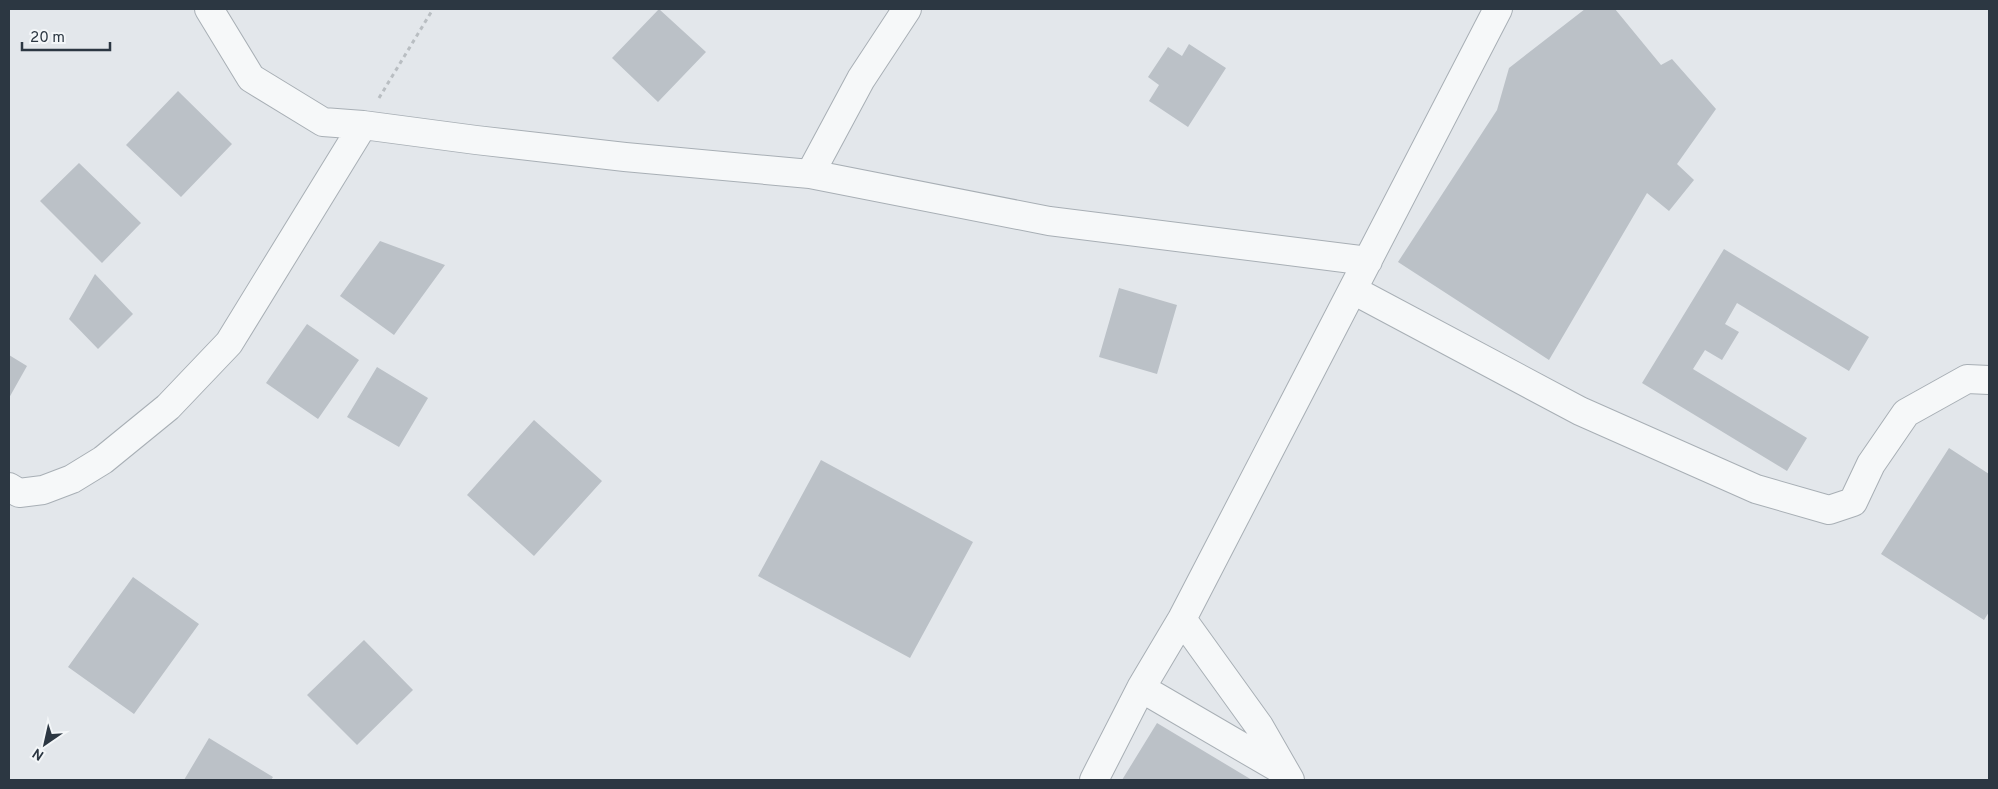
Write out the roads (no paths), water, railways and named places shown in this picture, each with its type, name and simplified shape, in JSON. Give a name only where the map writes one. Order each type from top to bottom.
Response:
[{"type":"street","points":[[210,9],[252,78],[323,122],[363,125],[625,157],[810,174],[1049,221],[1368,261]]},
{"type":"street","points":[[810,174],[861,79],[907,9]]},
{"type":"street","points":[[1094,780],[1140,688],[1182,619],[1498,9]]},
{"type":"street","points":[[9,487],[19,493],[43,490],[72,479],[103,460],[168,408],[229,343],[363,125]]},
{"type":"street","points":[[1353,290],[1580,411],[1756,490],[1830,510],[1853,502],[1871,464],[1906,413],[1967,379],[1989,380]]},
{"type":"street","points":[[1182,619],[1259,726],[1288,776]]},
{"type":"street","points":[[1140,688],[1288,776]]}]
